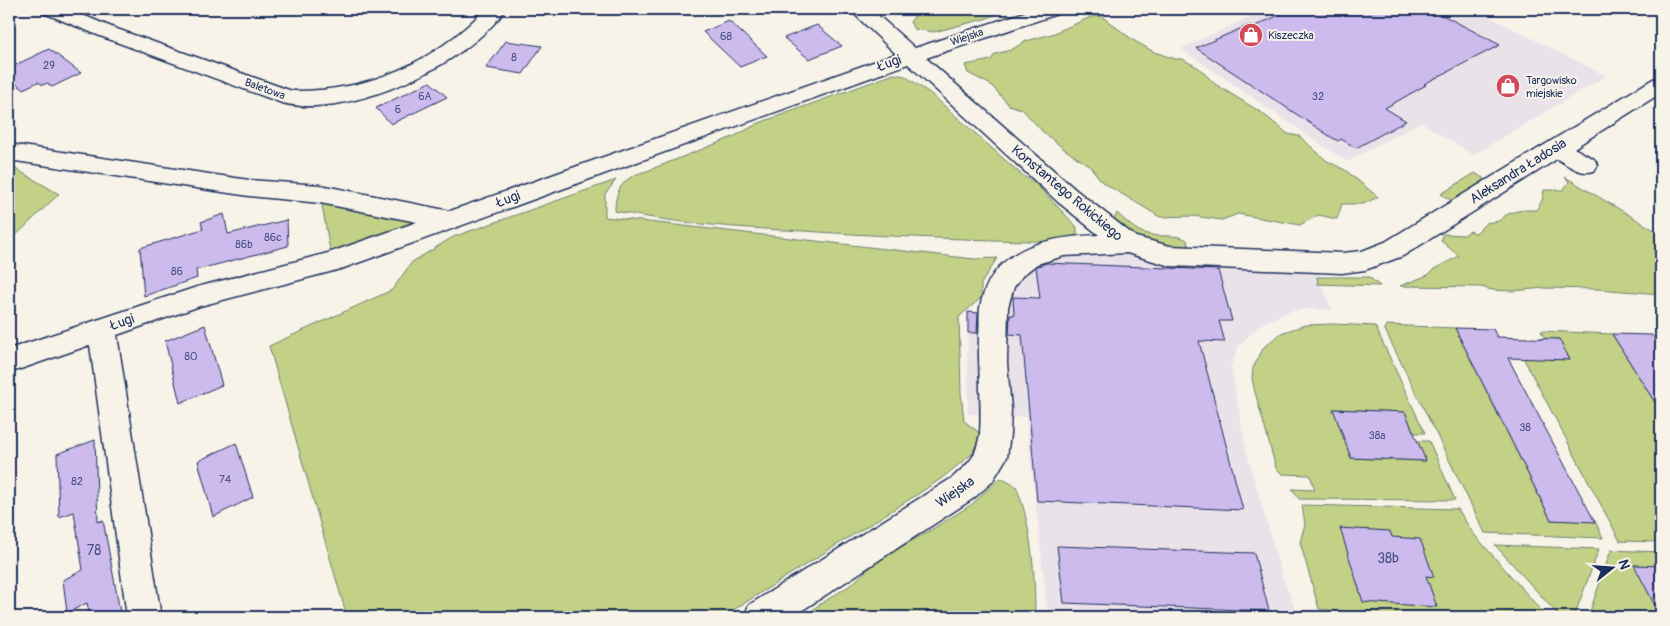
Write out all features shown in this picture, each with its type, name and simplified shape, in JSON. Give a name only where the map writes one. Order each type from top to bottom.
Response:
[{"type":"street","name":"Baletowa","points":[[51,9],[116,35],[290,98],[312,100],[335,97],[377,86],[420,67],[465,41],[496,9]]},
{"type":"street","name":"Konstantego Rokickiego","points":[[859,9],[1067,196],[1127,244],[1156,253],[1193,257],[1342,263],[1357,262],[1375,257]]},
{"type":"street","name":"Wiejska","points":[[910,56],[1053,9]]},
{"type":"street","name":"Ługi","points":[[9,361],[197,297],[332,262],[910,56]]},
{"type":"street","name":"Aleksandra Ładosia","points":[[1375,257],[1397,247],[1655,88]]},
{"type":"street","points":[[1556,148],[1586,165]]},
{"type":"street","points":[[9,152],[249,188],[320,194],[452,220]]},
{"type":"street","name":"Wiejska","points":[[761,617],[963,488],[981,472],[991,457],[995,434],[994,307],[997,293],[1015,265],[1028,256],[1054,248],[1127,244]]},
{"type":"street","name":"Ługi","points":[[102,330],[144,617]]},
{"type":"shaded area","name":"Targowisko miejskie","points":[[1266,9],[1292,9],[1268,20],[1400,99],[1426,85],[1325,26],[1397,55],[1438,78],[1463,65],[1363,9],[1384,9],[1475,58],[1500,45],[1431,9],[1474,9],[1606,76],[1473,155],[1421,122],[1347,162],[1181,49]],"holes":[[[1249,25],[1405,121],[1356,148],[1197,48]]]},
{"type":"shaded area","points":[[1127,244],[1313,261],[1332,310],[1309,309],[1292,311],[1262,323],[1238,347],[1231,367],[1244,440],[1252,472],[1283,578],[1298,617],[1048,617],[1026,417],[968,414],[967,311],[1009,313],[1007,291],[1022,264]]},
{"type":"green space","points":[[931,9],[1007,9],[988,18],[934,32],[914,29],[910,22],[916,14]]},
{"type":"green space","points":[[1101,16],[1133,40],[1154,52],[1175,59],[1182,59],[1199,68],[1215,84],[1262,113],[1288,134],[1299,136],[1327,161],[1345,170],[1378,197],[1363,204],[1342,204],[1337,219],[1318,215],[1300,225],[1238,214],[1222,220],[1193,216],[1160,217],[1102,182],[1090,166],[1064,149],[1042,131],[1022,109],[1009,105],[991,85],[968,73],[965,65],[991,60],[995,54],[1011,50],[1026,41],[1052,34],[1091,17]]},
{"type":"green space","points":[[894,74],[905,76],[931,94],[1022,175],[1037,185],[1077,227],[1077,237],[1068,242],[836,233],[709,225],[615,211],[619,190],[627,180],[639,173],[733,137],[759,123]]},
{"type":"green space","points":[[9,165],[59,194],[9,242]]},
{"type":"green space","points":[[1475,173],[1486,180],[1452,201],[1441,194]]},
{"type":"green space","points":[[1565,177],[1661,234],[1661,294],[1598,289],[1544,288],[1513,291],[1492,290],[1481,287],[1400,286],[1428,275],[1434,269],[1459,256],[1441,241],[1443,234],[1464,235],[1470,231],[1476,233],[1486,223],[1499,221],[1511,213],[1536,210],[1542,201],[1544,190],[1563,190],[1569,182]]},
{"type":"green space","points":[[616,180],[605,194],[605,217],[974,259],[997,258],[981,284],[981,298],[959,317],[961,393],[964,421],[981,434],[972,454],[918,494],[722,617],[347,617],[269,346],[392,290],[412,262],[453,237]]},
{"type":"green space","points":[[320,194],[452,220],[332,262]]},
{"type":"green space","points":[[1117,213],[1143,233],[1178,237],[1187,240],[1189,249],[1175,248],[1131,236],[1114,220]]},
{"type":"green space","points":[[1317,277],[1369,277],[1380,286],[1318,284]]},
{"type":"green space","points":[[1305,325],[1375,326],[1425,433],[1414,433],[1405,412],[1334,409],[1351,458],[1425,461],[1417,441],[1429,441],[1455,500],[1299,499],[1292,489],[1315,490],[1310,475],[1282,474],[1276,468],[1252,379],[1253,368],[1264,347],[1281,333]]},
{"type":"green space","points":[[1386,325],[1455,328],[1551,520],[1595,521],[1603,538],[1485,533],[1385,330]]},
{"type":"green space","points":[[1541,331],[1612,334],[1661,412],[1661,542],[1620,541],[1517,346],[1538,338],[1550,359],[1570,360],[1559,339],[1545,339]]},
{"type":"green space","points":[[1000,478],[1016,486],[1026,517],[1032,550],[1035,617],[804,617],[852,584],[879,559],[971,505]]},
{"type":"green space","points":[[1302,505],[1458,509],[1472,532],[1547,617],[1379,617],[1376,615],[1319,609],[1300,542],[1305,524]]},
{"type":"green space","points":[[1495,545],[1599,549],[1574,617],[1560,617]]},
{"type":"green space","points":[[1611,550],[1661,552],[1661,617],[1588,617]]},
{"type":"building","points":[[1292,9],[1431,9],[1500,45],[1424,84],[1426,85],[1385,108],[1406,121],[1356,148],[1341,139],[1338,141],[1331,137],[1196,48],[1249,25],[1253,27]]},
{"type":"building","points":[[729,21],[767,56],[740,67],[703,32]]},
{"type":"building","points":[[817,25],[842,46],[809,59],[784,38]]},
{"type":"building","points":[[506,41],[542,46],[523,74],[486,68]]},
{"type":"building","points":[[49,49],[81,73],[52,87],[47,83],[43,85],[38,82],[23,89],[9,78],[9,68]]},
{"type":"building","points":[[430,82],[447,97],[391,124],[376,108]]},
{"type":"building","points":[[224,214],[228,234],[287,220],[288,246],[196,270],[197,278],[144,296],[140,248],[203,229],[201,222]]},
{"type":"building","points":[[1046,263],[1218,270],[1232,321],[1219,321],[1225,342],[1199,341],[1243,510],[1037,501],[1022,335],[1009,334],[1010,315],[1014,315],[1013,297],[1040,298],[1036,267]]},
{"type":"building","points":[[968,312],[978,313],[977,333],[968,333]]},
{"type":"building","points":[[205,325],[222,385],[180,403],[165,341]]},
{"type":"building","points":[[1455,328],[1493,329],[1497,337],[1559,339],[1570,360],[1508,358],[1595,522],[1551,520]]},
{"type":"building","points":[[1612,334],[1652,335],[1661,348],[1661,412]]},
{"type":"building","points":[[1333,409],[1405,412],[1426,461],[1351,458]]},
{"type":"building","points":[[95,440],[98,522],[103,520],[121,617],[90,617],[87,603],[67,613],[63,580],[83,570],[74,512],[59,517],[57,454]]},
{"type":"building","points":[[236,443],[253,497],[213,517],[198,461]]},
{"type":"building","points":[[1340,528],[1390,531],[1392,537],[1420,539],[1434,577],[1426,576],[1437,607],[1363,602]]},
{"type":"building","points":[[1057,546],[1254,553],[1269,611],[1064,603]]},
{"type":"building","points":[[1634,565],[1661,566],[1661,617]]},
{"type":"place","name":"Kiszeczka","points":[[1251,35]]},
{"type":"place","name":"Targowisko miejskie","points":[[1508,86]]}]
